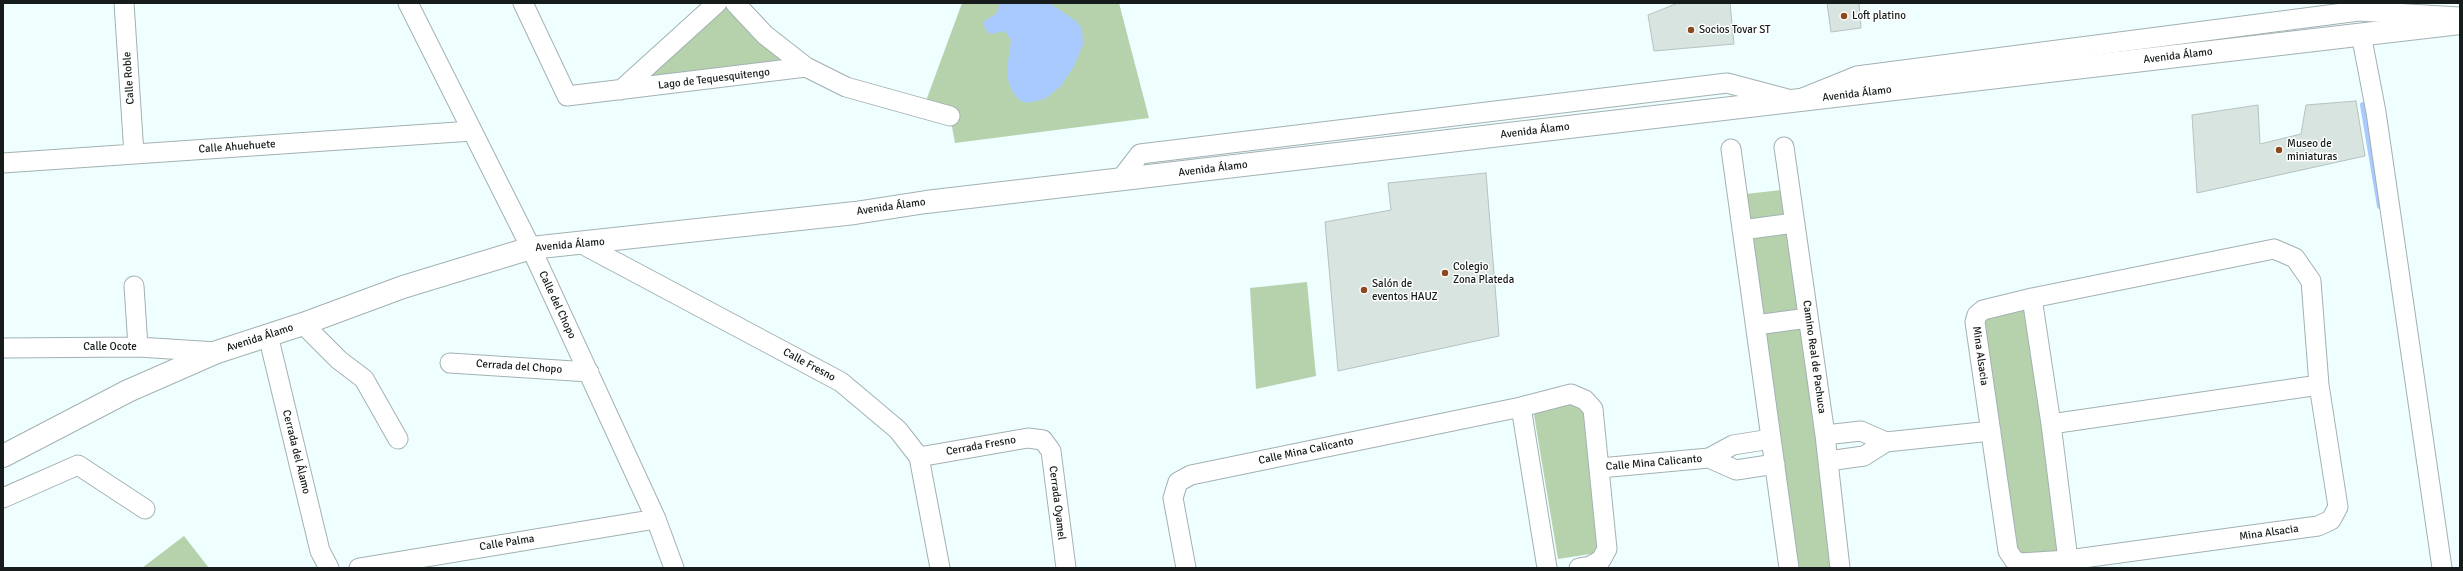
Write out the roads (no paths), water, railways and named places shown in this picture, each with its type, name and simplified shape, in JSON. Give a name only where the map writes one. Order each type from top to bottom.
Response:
[{"type":"street","name":"Calle Roble","points":[[124,3],[134,154]]},
{"type":"street","name":"Calle del Chopo","points":[[408,3],[531,248],[656,519],[674,568]]},
{"type":"street","name":"Lago de Tequesquitengo","points":[[523,3],[567,96],[806,67]]},
{"type":"street","name":"Lago de Tequesquitengo","points":[[621,90],[717,3]]},
{"type":"street","points":[[736,3],[766,34],[806,67],[846,87],[950,116]]},
{"type":"street","points":[[1795,101],[1857,76],[2358,11],[2460,17]]},
{"type":"street","name":"Avenida Álamo","points":[[3,456],[128,391],[217,352],[302,324],[403,287],[531,248],[582,244],[2460,23]]},
{"type":"street","points":[[2361,34],[2376,112],[2442,568]]},
{"type":"street","name":"Calle Ahuehuete","points":[[3,163],[472,131]]},
{"type":"street","name":"Camino Real de Pachuca","points":[[1784,147],[1825,435],[1840,568]]},
{"type":"street","points":[[1731,149],[1789,568]]},
{"type":"street","points":[[1742,230],[1794,223]]},
{"type":"street","name":"Calle Fresno","points":[[582,244],[842,382],[898,430],[919,457],[940,568]]},
{"type":"street","name":"Mina Alsacia","points":[[2274,249],[2295,258],[2311,281],[2319,385],[2338,507],[2331,520],[2318,526],[2068,560],[2021,563],[2014,560],[2008,551],[1992,430],[1975,322],[1977,315],[1983,310],[2032,298],[2274,249]]},
{"type":"street","points":[[134,286],[138,347]]},
{"type":"street","points":[[2032,298],[2051,424],[2068,560]]},
{"type":"street","points":[[1756,325],[1808,318]]},
{"type":"street","points":[[302,324],[339,360],[364,379],[398,439]]},
{"type":"street","name":"Cerrada del Álamo","points":[[268,335],[320,551],[330,568]]},
{"type":"street","name":"Calle Ocote","points":[[3,348],[138,347],[217,352]]},
{"type":"street","name":"Cerrada del Chopo","points":[[450,362],[588,372]]},
{"type":"street","points":[[2051,424],[2319,385]]},
{"type":"street","name":"Calle Mina Calicanto","points":[[1186,568],[1173,498],[1178,482],[1191,475],[1521,407],[1571,394],[1585,400],[1593,409],[1607,549],[1601,560],[1590,566],[1579,568]]},
{"type":"street","points":[[1521,407],[1547,568]]},
{"type":"street","points":[[1828,461],[1864,456],[1886,442],[1992,430]]},
{"type":"street","points":[[1825,435],[1861,431],[1886,442]]},
{"type":"street","name":"Cerrada Fresno","points":[[919,457],[1028,438],[1042,440]]},
{"type":"street","name":"Calle Mina Calicanto","points":[[1600,468],[1709,458],[1733,445],[1771,439]]},
{"type":"street","name":"Cerrada Oyamel","points":[[1042,440],[1051,451],[1066,568]]},
{"type":"street","name":"Calle Mina Calicanto","points":[[1709,458],[1736,470],[1775,464]]},
{"type":"street","points":[[3,498],[78,465],[145,509]]},
{"type":"street","name":"Calle Palma","points":[[359,568],[656,519]]},
{"type":"water","points":[[1000,3],[1049,3],[1076,21],[1082,29],[1083,44],[1074,66],[1061,86],[1045,99],[1026,103],[1018,99],[1012,91],[1008,80],[1008,62],[1011,40],[1005,31],[991,34],[987,32],[984,25],[984,21],[996,14]]},
{"type":"waterway","points":[[2363,105],[2380,206]]},
{"type":"place","name":"Loft platino","points":[[1844,16]]},
{"type":"place","name":"Socios Tovar ST","points":[[1691,30]]},
{"type":"place","name":"Museo de miniaturas","points":[[2279,150]]},
{"type":"place","name":"Colegio Zona Plateda","points":[[1445,273]]},
{"type":"place","name":"Salón de eventos HAUZ","points":[[1364,290]]}]
